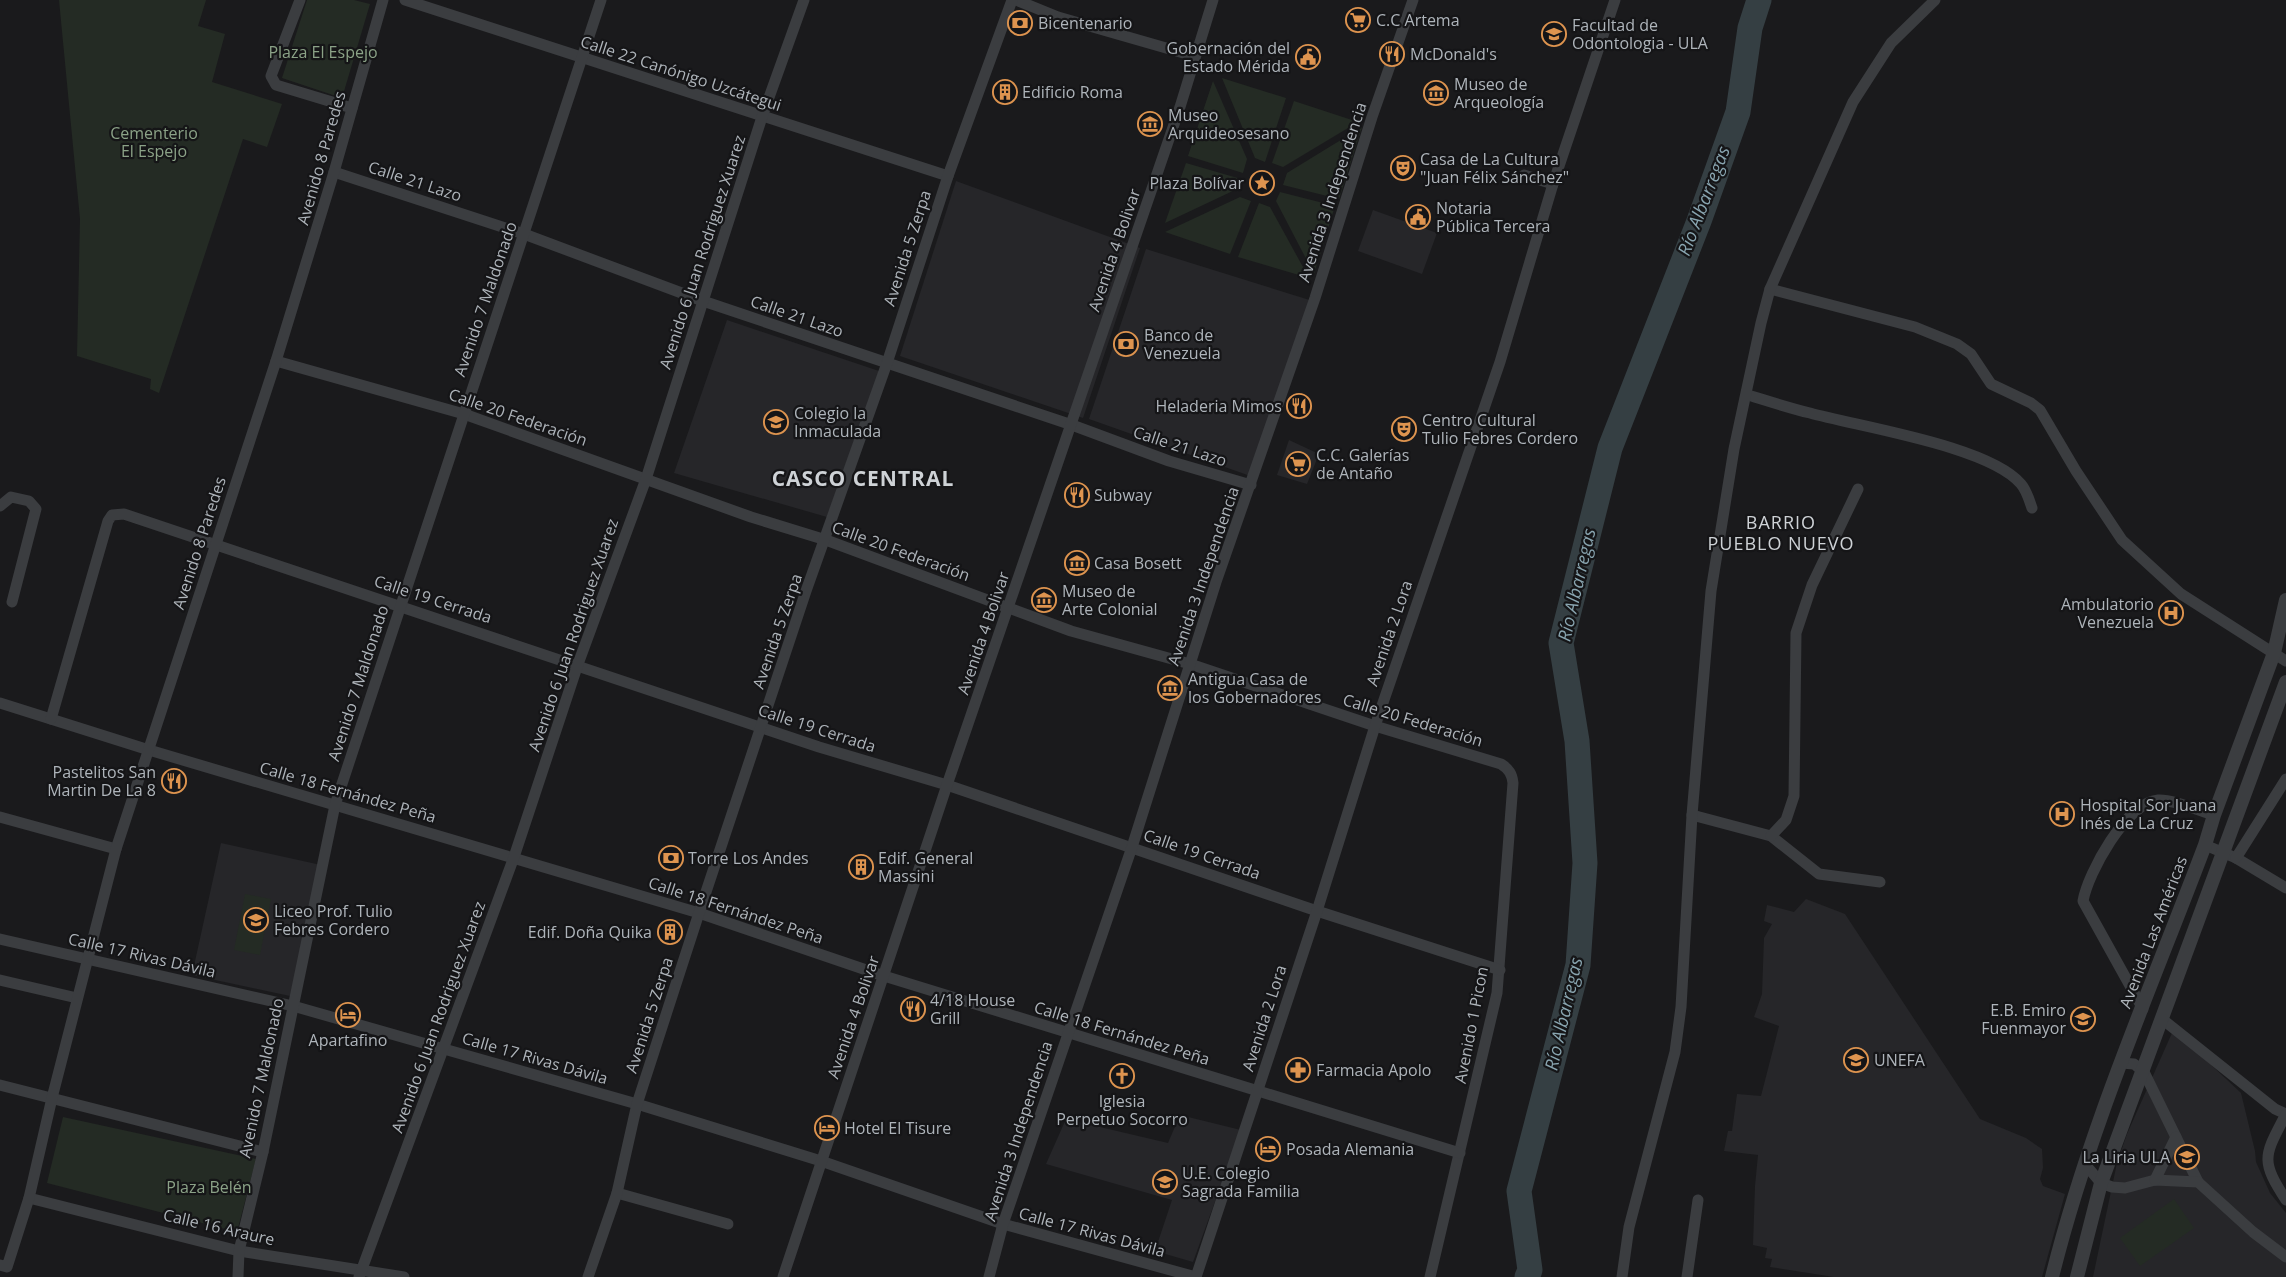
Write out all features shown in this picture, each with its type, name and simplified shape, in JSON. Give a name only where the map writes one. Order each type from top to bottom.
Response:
[{"type":"street","points":[[300,0],[271,76],[272,81],[276,85],[352,108]]},
{"type":"street","name":"Avenido 8 Paredes","points":[[0,1266],[7,1267],[29,1198],[86,959],[116,849],[276,361],[334,172],[383,0]]},
{"type":"street","name":"Calle 22 Canónigo Uzcátegui","points":[[405,0],[948,176]]},
{"type":"street","name":"Avenido 7 Maldonado","points":[[238,1277],[239,1251],[263,1152],[335,805],[601,0]]},
{"type":"street","name":"Avenido 6 Juan Rodriguez Xuarez","points":[[360,1273],[514,857],[578,664],[646,479],[762,117],[804,0]]},
{"type":"street","points":[[1014,0],[1058,17],[1194,56]]},
{"type":"street","name":"Avenida 5 Zerpa","points":[[588,1277],[617,1194],[637,1104],[761,727],[887,363],[948,176],[1014,0]]},
{"type":"street","name":"Avenida 4 Bolivar","points":[[783,1277],[947,785],[1180,106],[1213,0]]},
{"type":"street","name":"Avenida 3 Independencia","points":[[989,1277],[1003,1224],[1132,847],[1216,582],[1315,298],[1372,117],[1412,0]]},
{"type":"street","name":"Avenida 2 Lora","points":[[1196,1277],[1317,911],[1375,726],[1500,362],[1552,184],[1614,0]]},
{"type":"street","points":[[1622,1277],[1635,1201],[1675,1052],[1681,1007],[1692,815],[1711,591],[1734,449],[1748,395],[1770,289],[1853,102],[1891,44],[1935,0]]},
{"type":"street","name":"Calle 21 Lazo","points":[[334,172],[524,234],[703,301],[1072,425],[1169,461],[1251,485]]},
{"type":"street","points":[[1524,175],[1552,184]]},
{"type":"street","points":[[1770,289],[1915,326],[1957,344],[1971,354],[1991,384],[2031,403],[2040,410],[2076,471],[2122,540],[2181,594],[2280,657]]},
{"type":"street","name":"Calle 20 Federación","points":[[276,361],[464,414],[751,517],[826,540],[1071,631],[1190,664],[1375,726],[1501,764],[1512,775]]},
{"type":"street","points":[[1748,395],[1810,414],[1945,446],[1985,461],[2004,470],[2021,484],[2032,508]]},
{"type":"street","points":[[1771,836],[1786,820],[1791,810],[1794,796],[1796,633],[1812,584],[1858,489]]},
{"type":"street","points":[[0,506],[11,498],[29,501],[36,509],[12,602]]},
{"type":"street","name":"Calle 19 Cerrada","points":[[51,719],[108,521],[112,515],[124,514],[578,664],[761,727],[947,785],[1317,911],[1500,970]]},
{"type":"street","name":"Avenida Las Américas","points":[[2052,1277],[2084,1163],[2205,845],[2214,815],[2280,657],[2286,600]]},
{"type":"street","points":[[2077,1277],[2101,1183],[2144,1072],[2222,852],[2286,682]]},
{"type":"street","name":"Calle 18 Fernández Peña","points":[[0,703],[149,750],[699,913],[884,976],[1067,1034],[1460,1153]]},
{"type":"street","name":"Avenido 1 Picon","points":[[1430,1277],[1497,993],[1513,783],[1512,775]]},
{"type":"street","points":[[2236,858],[2286,780]]},
{"type":"street","points":[[2143,1009],[2083,901],[2086,888],[2119,827],[2144,803],[2160,800],[2214,815]]},
{"type":"street","points":[[1692,815],[1771,836],[1819,874],[1880,882]]},
{"type":"street","points":[[0,817],[116,849]]},
{"type":"street","points":[[2205,845],[2236,858],[2286,888]]},
{"type":"street","name":"Calle 17 Rivas Dávila","points":[[0,939],[293,1006],[637,1104],[821,1161],[1003,1224],[1196,1277]]},
{"type":"street","points":[[0,980],[77,998]]},
{"type":"street","points":[[2162,1019],[2275,1109],[2286,1114],[2269,1148],[2267,1160],[2269,1173],[2286,1200]]},
{"type":"street","points":[[2121,1063],[2134,1064],[2144,1072],[2198,1182],[2253,1232],[2286,1257]]},
{"type":"street","points":[[0,1085],[263,1152]]},
{"type":"street","points":[[2155,1180],[2176,1138]]},
{"type":"street","points":[[2084,1163],[2101,1183],[2125,1188],[2155,1180],[2198,1182]]},
{"type":"street","points":[[617,1194],[728,1224]]},
{"type":"street","name":"Calle 16 Araure","points":[[29,1198],[239,1251],[360,1273],[404,1277]]},
{"type":"street","points":[[1687,1277],[1698,1200]]},
{"type":"shaded area","points":[[956,181],[1140,248],[1083,418],[900,356]]},
{"type":"shaded area","points":[[1373,210],[1437,233],[1422,274],[1358,251]]},
{"type":"shaded area","points":[[1146,249],[1316,302],[1256,478],[1089,419]]},
{"type":"shaded area","name":"Colegio la Inmaculada","points":[[727,320],[879,371],[827,517],[674,473]]},
{"type":"shaded area","name":"C.C. Galerías de Antaño","points":[[1289,440],[1319,454],[1307,484],[1277,475]]},
{"type":"shaded area","name":"Liceo Prof. Tulio Febres Cordero","points":[[221,843],[321,865],[290,996],[192,975]]},
{"type":"shaded area","name":"UNEFA","points":[[1806,899],[1845,914],[1980,1119],[2026,1138],[2042,1149],[2043,1168],[2040,1179],[2043,1186],[2065,1194],[2042,1277],[1834,1277],[1770,1267],[1772,1259],[1765,1258],[1767,1248],[1753,1245],[1758,1155],[1724,1151],[1728,1131],[1732,1131],[1737,1094],[1761,1096],[1779,1026],[1754,1017],[1762,994],[1764,938],[1772,924],[1764,921],[1767,905],[1794,912]]},
{"type":"shaded area","name":"La Liria ULA","points":[[2172,1033],[2177,1033],[2241,1093],[2256,1162],[2270,1193],[2286,1213],[2286,1277],[2093,1277],[2117,1163],[2127,1134]]},
{"type":"shaded area","name":"U.E. Colegio Sagrada Familia","points":[[1180,1115],[1241,1130],[1193,1262],[1155,1251],[1172,1200],[1046,1164],[1066,1119],[1168,1143]]},
{"type":"green space","name":"Cementerio El Espejo","points":[[59,0],[206,0],[198,26],[225,34],[212,82],[282,104],[267,147],[243,139],[159,393],[150,389],[151,379],[77,356],[80,219]]},
{"type":"green space","name":"Plaza El Espejo","points":[[307,0],[354,0],[370,4],[342,98],[282,78]]},
{"type":"green space","points":[[1222,78],[1286,98],[1265,162],[1255,158]]},
{"type":"green space","points":[[1213,81],[1247,159],[1243,173],[1188,156]]},
{"type":"green space","points":[[1294,101],[1358,122],[1283,167],[1272,163]]},
{"type":"green space","points":[[1362,127],[1339,199],[1283,185],[1287,173]]},
{"type":"green space","points":[[1186,163],[1241,179],[1237,189],[1165,223]]},
{"type":"green space","points":[[1280,192],[1335,206],[1314,274],[1276,201]]},
{"type":"green space","points":[[1240,197],[1251,201],[1230,254],[1165,232]]},
{"type":"green space","points":[[1259,203],[1270,207],[1309,278],[1238,257]]},
{"type":"green space","points":[[245,894],[271,899],[260,955],[234,950]]},
{"type":"green space","name":"Plaza Belén","points":[[63,1117],[256,1159],[237,1232],[47,1183]]},
{"type":"green space","points":[[2174,1199],[2194,1228],[2140,1266],[2120,1238]]},
{"type":"waterway","name":"Río Albarregas","points":[[1527,1277],[1530,1270],[1519,1191],[1578,965],[1585,863],[1577,741],[1561,643],[1610,448],[1699,221],[1738,112],[1750,28],[1759,0]]},
{"type":"place","name":"C.C Artema","points":[[1358,20]]},
{"type":"place","name":"Bicentenario","points":[[1020,23]]},
{"type":"place","name":"Facultad de Odontologia - ULA","points":[[1554,34]]},
{"type":"place","name":"McDonald's","points":[[1392,54]]},
{"type":"place","name":"Gobernación del Estado Mérida","points":[[1308,57]]},
{"type":"place","name":"Edificio Roma","points":[[1005,92]]},
{"type":"place","name":"Museo de Arqueología","points":[[1436,93]]},
{"type":"place","name":"Museo Arquideosesano","points":[[1150,124]]},
{"type":"place","name":"Casa de La Cultura \"Juan Félix Sánchez\"","points":[[1403,168]]},
{"type":"place","name":"Plaza Bolívar","points":[[1262,183]]},
{"type":"place","name":"Notaria Pública Tercera","points":[[1418,217]]},
{"type":"place","name":"Banco de Venezuela","points":[[1126,344]]},
{"type":"place","name":"Heladeria Mimos","points":[[1299,406]]},
{"type":"place","name":"Colegio la Inmaculada","points":[[776,422]]},
{"type":"place","name":"Centro Cultural Tulio Febres Cordero","points":[[1404,429]]},
{"type":"place","name":"C.C. Galerías de Antaño","points":[[1298,464]]},
{"type":"place","name":"Subway","points":[[1077,495]]},
{"type":"place","name":"Casa Bosett","points":[[1077,563]]},
{"type":"place","name":"Museo de Arte Colonial","points":[[1044,600]]},
{"type":"place","name":"Ambulatorio Venezuela","points":[[2171,613]]},
{"type":"place","name":"Antigua Casa de los Gobernadores","points":[[1170,688]]},
{"type":"place","name":"Pastelitos San Martin De La 8","points":[[174,781]]},
{"type":"place","name":"Hospital Sor Juana Inés de La Cruz","points":[[2062,814]]},
{"type":"place","name":"Torre Los Andes","points":[[671,858]]},
{"type":"place","name":"Edif. General Massini","points":[[861,867]]},
{"type":"place","name":"Liceo Prof. Tulio Febres Cordero","points":[[256,920]]},
{"type":"place","name":"Edif. Doña Quika","points":[[670,932]]},
{"type":"place","name":"4/18 House Grill","points":[[913,1009]]},
{"type":"place","name":"Apartafino","points":[[348,1015]]},
{"type":"place","name":"E.B. Emiro Fuenmayor","points":[[2083,1019]]},
{"type":"place","name":"UNEFA","points":[[1856,1060]]},
{"type":"place","name":"Farmacia Apolo","points":[[1298,1070]]},
{"type":"place","name":"Iglesia Perpetuo Socorro","points":[[1122,1076]]},
{"type":"place","name":"Hotel El Tisure","points":[[827,1128]]},
{"type":"place","name":"Posada Alemania","points":[[1268,1149]]},
{"type":"place","name":"La Liria ULA","points":[[2187,1157]]},
{"type":"place","name":"U.E. Colegio Sagrada Familia","points":[[1165,1182]]},
{"type":"district","name":"CASCO CENTRAL","points":[[863,479]]},
{"type":"district","name":"BARRIO PUEBLO NUEVO","points":[[1781,533]]}]
